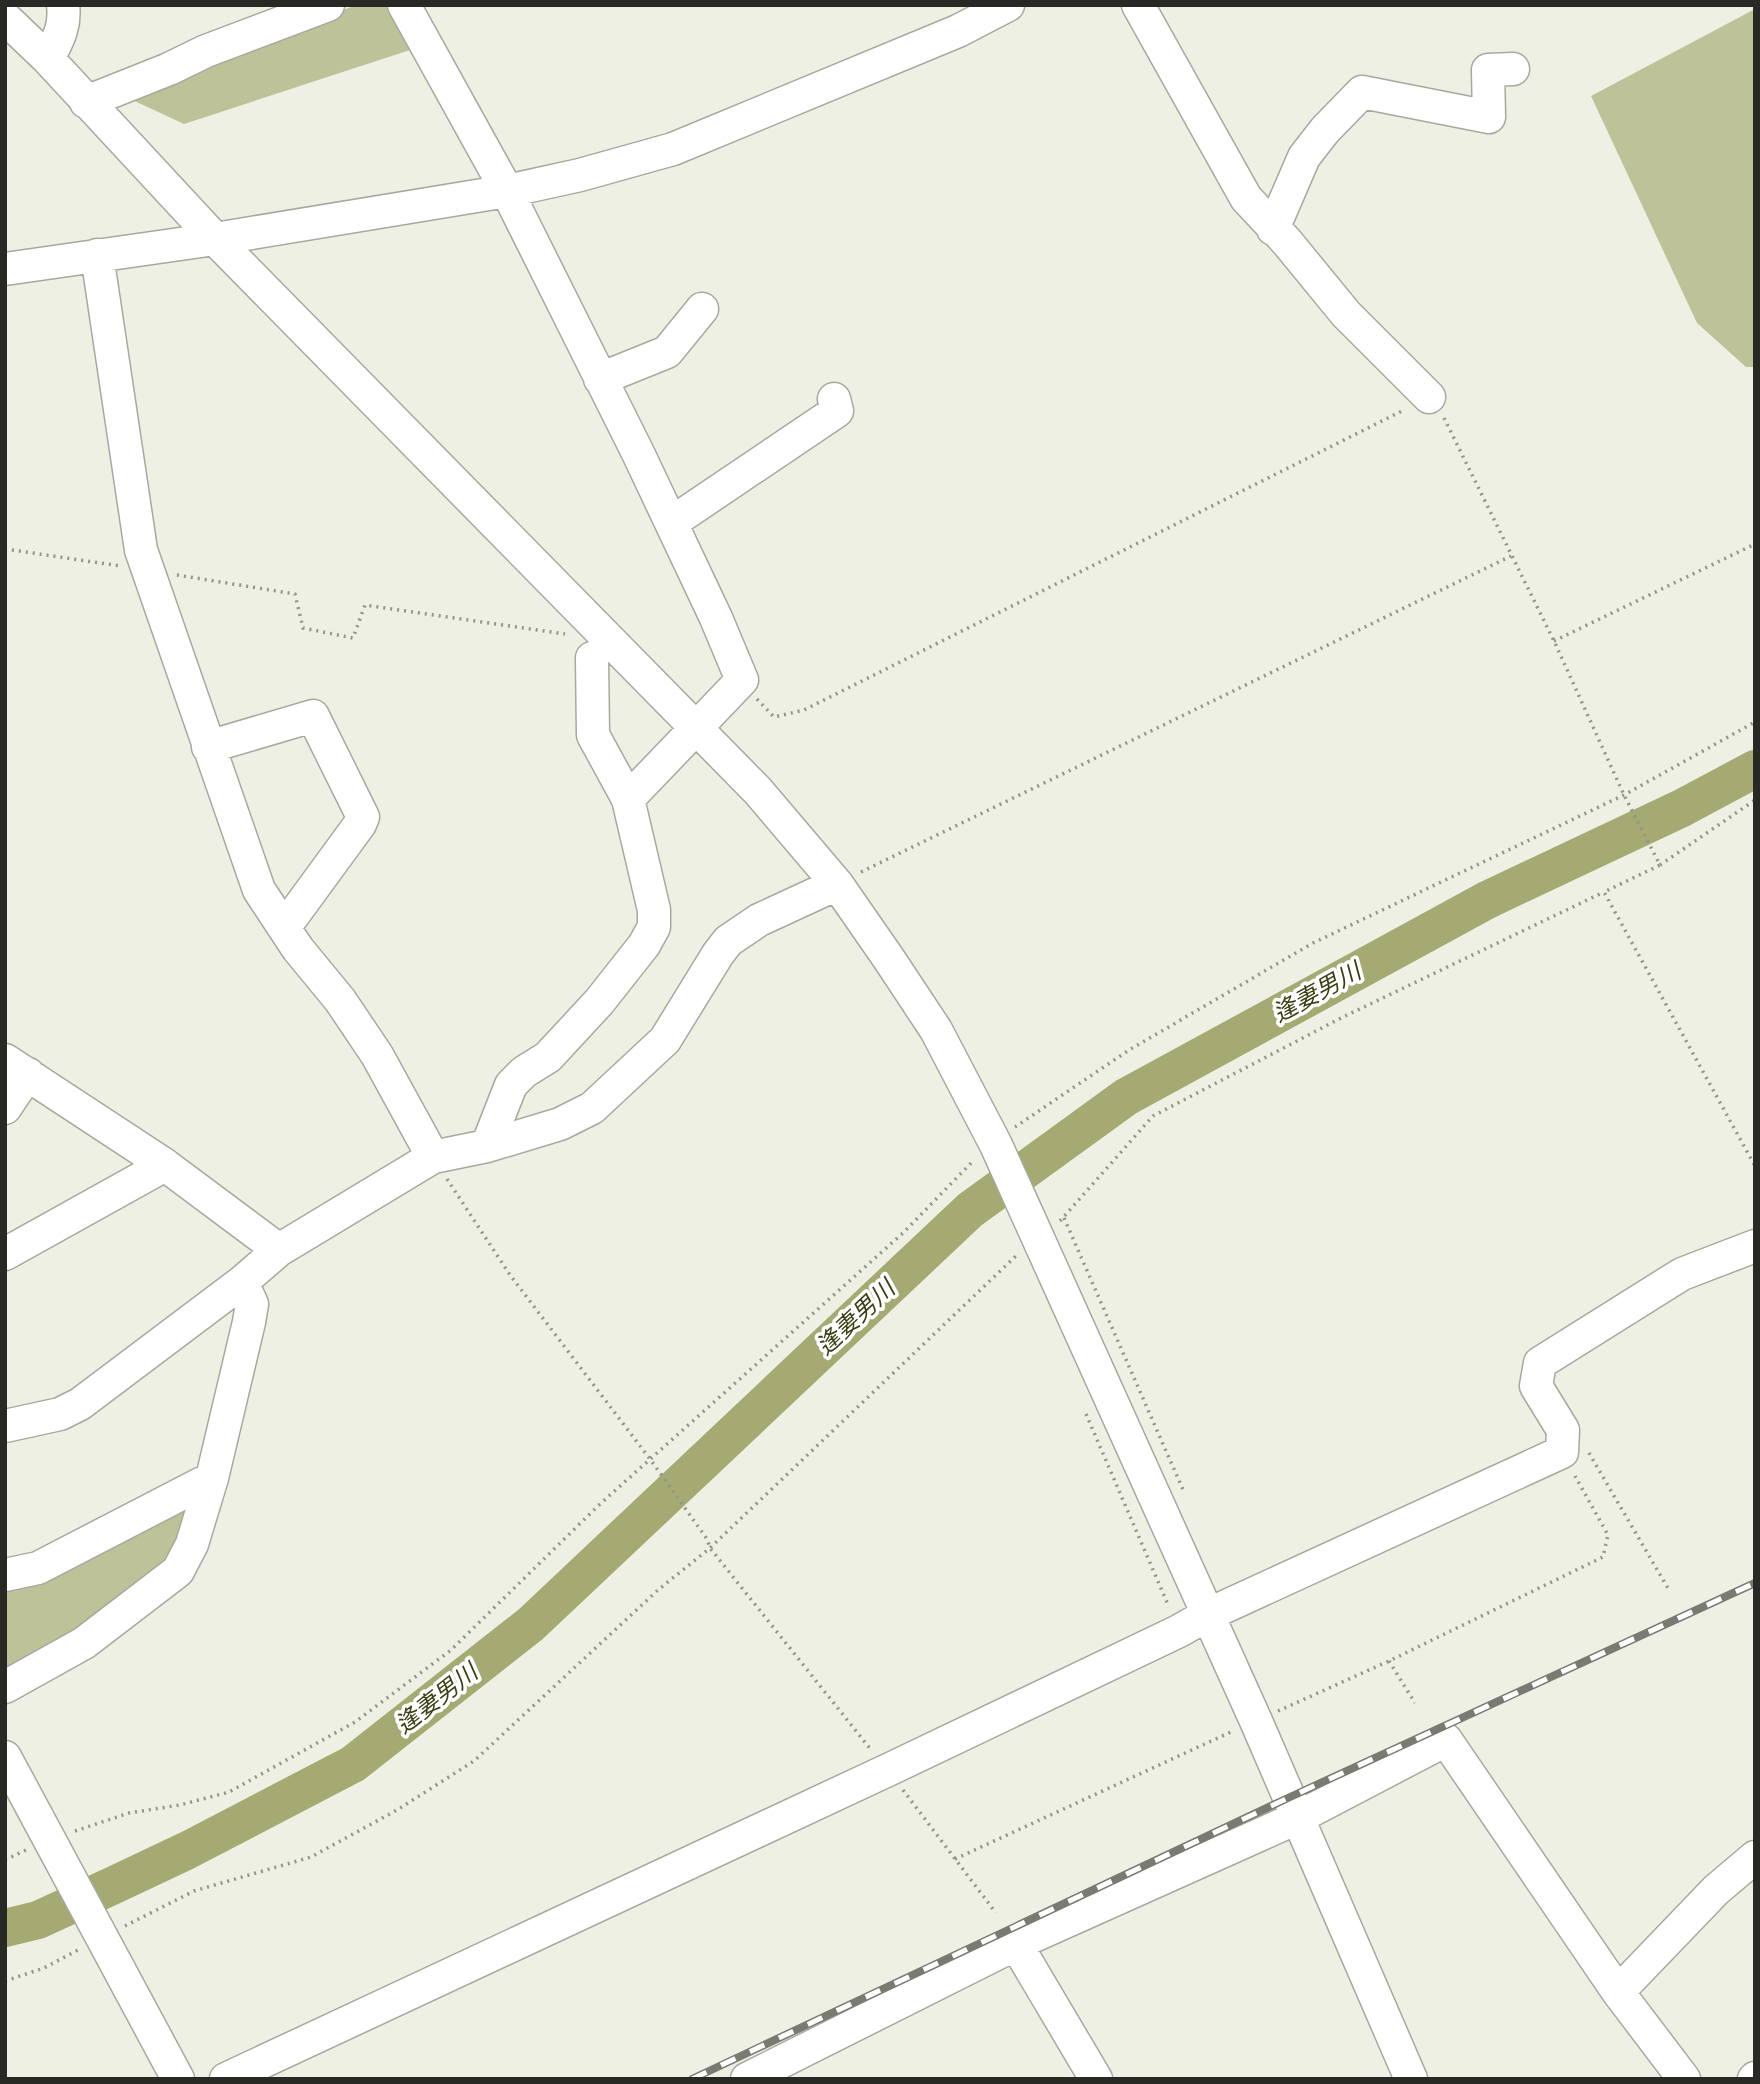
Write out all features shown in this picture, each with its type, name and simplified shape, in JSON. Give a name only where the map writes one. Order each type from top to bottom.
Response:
[{"type":"street","points":[[48,60],[62,32],[65,17],[63,5]]},
{"type":"street","points":[[86,102],[206,51],[327,5]]},
{"type":"street","points":[[404,5],[507,191],[671,523],[742,680],[628,799]]},
{"type":"street","points":[[5,269],[215,239],[507,191],[580,174],[673,149],[945,36],[1008,5]]},
{"type":"street","points":[[1138,5],[1246,198],[1287,242],[1346,314],[1429,397]]},
{"type":"street","points":[[5,18],[48,60],[215,239],[758,791],[837,884],[936,1031],[996,1145],[1256,1721],[1411,2079]]},
{"type":"street","points":[[1273,229],[1304,158],[1325,130],[1362,92],[1489,117],[1488,70],[1513,69]]},
{"type":"street","points":[[97,255],[141,550],[259,890],[298,949],[340,1000],[377,1055],[433,1157]]},
{"type":"street","points":[[600,379],[667,352],[702,309]]},
{"type":"street","points":[[671,523],[837,411],[834,399]]},
{"type":"street","points":[[487,1146],[511,1085],[524,1072],[548,1057],[599,1002],[644,945],[654,927],[654,910],[628,799],[593,735],[592,658]]},
{"type":"street","points":[[208,747],[313,716],[363,817],[300,907],[282,925]]},
{"type":"street","points":[[5,1426],[60,1413],[80,1404],[242,1282],[279,1250],[433,1157],[487,1146],[560,1124],[592,1108],[665,1040],[728,941],[759,920],[837,884]]},
{"type":"street","points":[[5,1108],[17,1067],[165,1165],[279,1250]]},
{"type":"street","points":[[5,1254],[165,1165]]},
{"type":"street","points":[[226,2079],[888,1770],[1179,1631],[1563,1441],[1536,1386],[1540,1363],[1682,1275],[1755,1246]]},
{"type":"street","points":[[5,1688],[84,1643],[178,1571],[192,1544],[212,1478],[252,1304],[242,1282]]},
{"type":"street","points":[[5,1574],[38,1568],[212,1478]]},
{"type":"street","points":[[747,2079],[788,2070],[1016,1944],[1297,1818],[1446,1740],[1618,1992],[1684,2079]]},
{"type":"street","points":[[5,1757],[178,2079]]},
{"type":"street","points":[[1618,1992],[1716,1890],[1755,1857]]},
{"type":"street","points":[[1016,1944],[1097,2079]]},
{"type":"path","points":[[742,680],[765,710],[774,717],[804,710],[1429,397],[1440,410],[1660,865]]},
{"type":"path","points":[[1554,641],[1755,544]]},
{"type":"path","points":[[5,549],[295,594],[303,628],[353,638],[365,605],[565,633],[592,658]]},
{"type":"path","points":[[837,884],[1511,556]]},
{"type":"path","points":[[52,1842],[129,1813],[180,1805],[229,1793],[355,1722],[451,1650],[600,1504],[903,1233],[969,1163],[996,1145],[1021,1121],[1061,1098],[1129,1050],[1313,943],[1625,795],[1755,722]]},
{"type":"path","points":[[5,1981],[44,1968],[101,1935],[194,1891],[311,1857],[397,1810],[474,1761],[658,1590],[710,1548],[944,1322],[1033,1228],[1064,1218],[1153,1116],[1343,1017],[1660,865],[1755,800]]},
{"type":"path","points":[[1604,892],[1755,1166]]},
{"type":"path","points":[[433,1157],[510,1275],[650,1459],[707,1539],[710,1548],[888,1770],[996,1913]]},
{"type":"path","points":[[1064,1218],[1188,1502]]},
{"type":"path","points":[[955,1859],[1389,1661],[1604,1557],[1608,1535],[1563,1441],[1573,1426],[1669,1590]]},
{"type":"path","points":[[1389,1661],[1415,1703]]},
{"type":"green space","points":[[356,5],[388,5],[413,49],[184,124],[128,98]]},
{"type":"green space","points":[[1755,9],[1755,367],[1746,367],[1697,323],[1591,96]]},
{"type":"green space","points":[[193,1494],[185,1548],[5,1683],[5,1581]]},
{"type":"waterway","name":"逢妻男川","points":[[5,1928],[38,1920],[114,1885],[188,1850],[353,1764],[531,1624],[970,1210],[1126,1097],[1487,900],[1682,808],[1755,769]]},
{"type":"railway","points":[[692,2079],[1288,1798],[1755,1583]]}]
